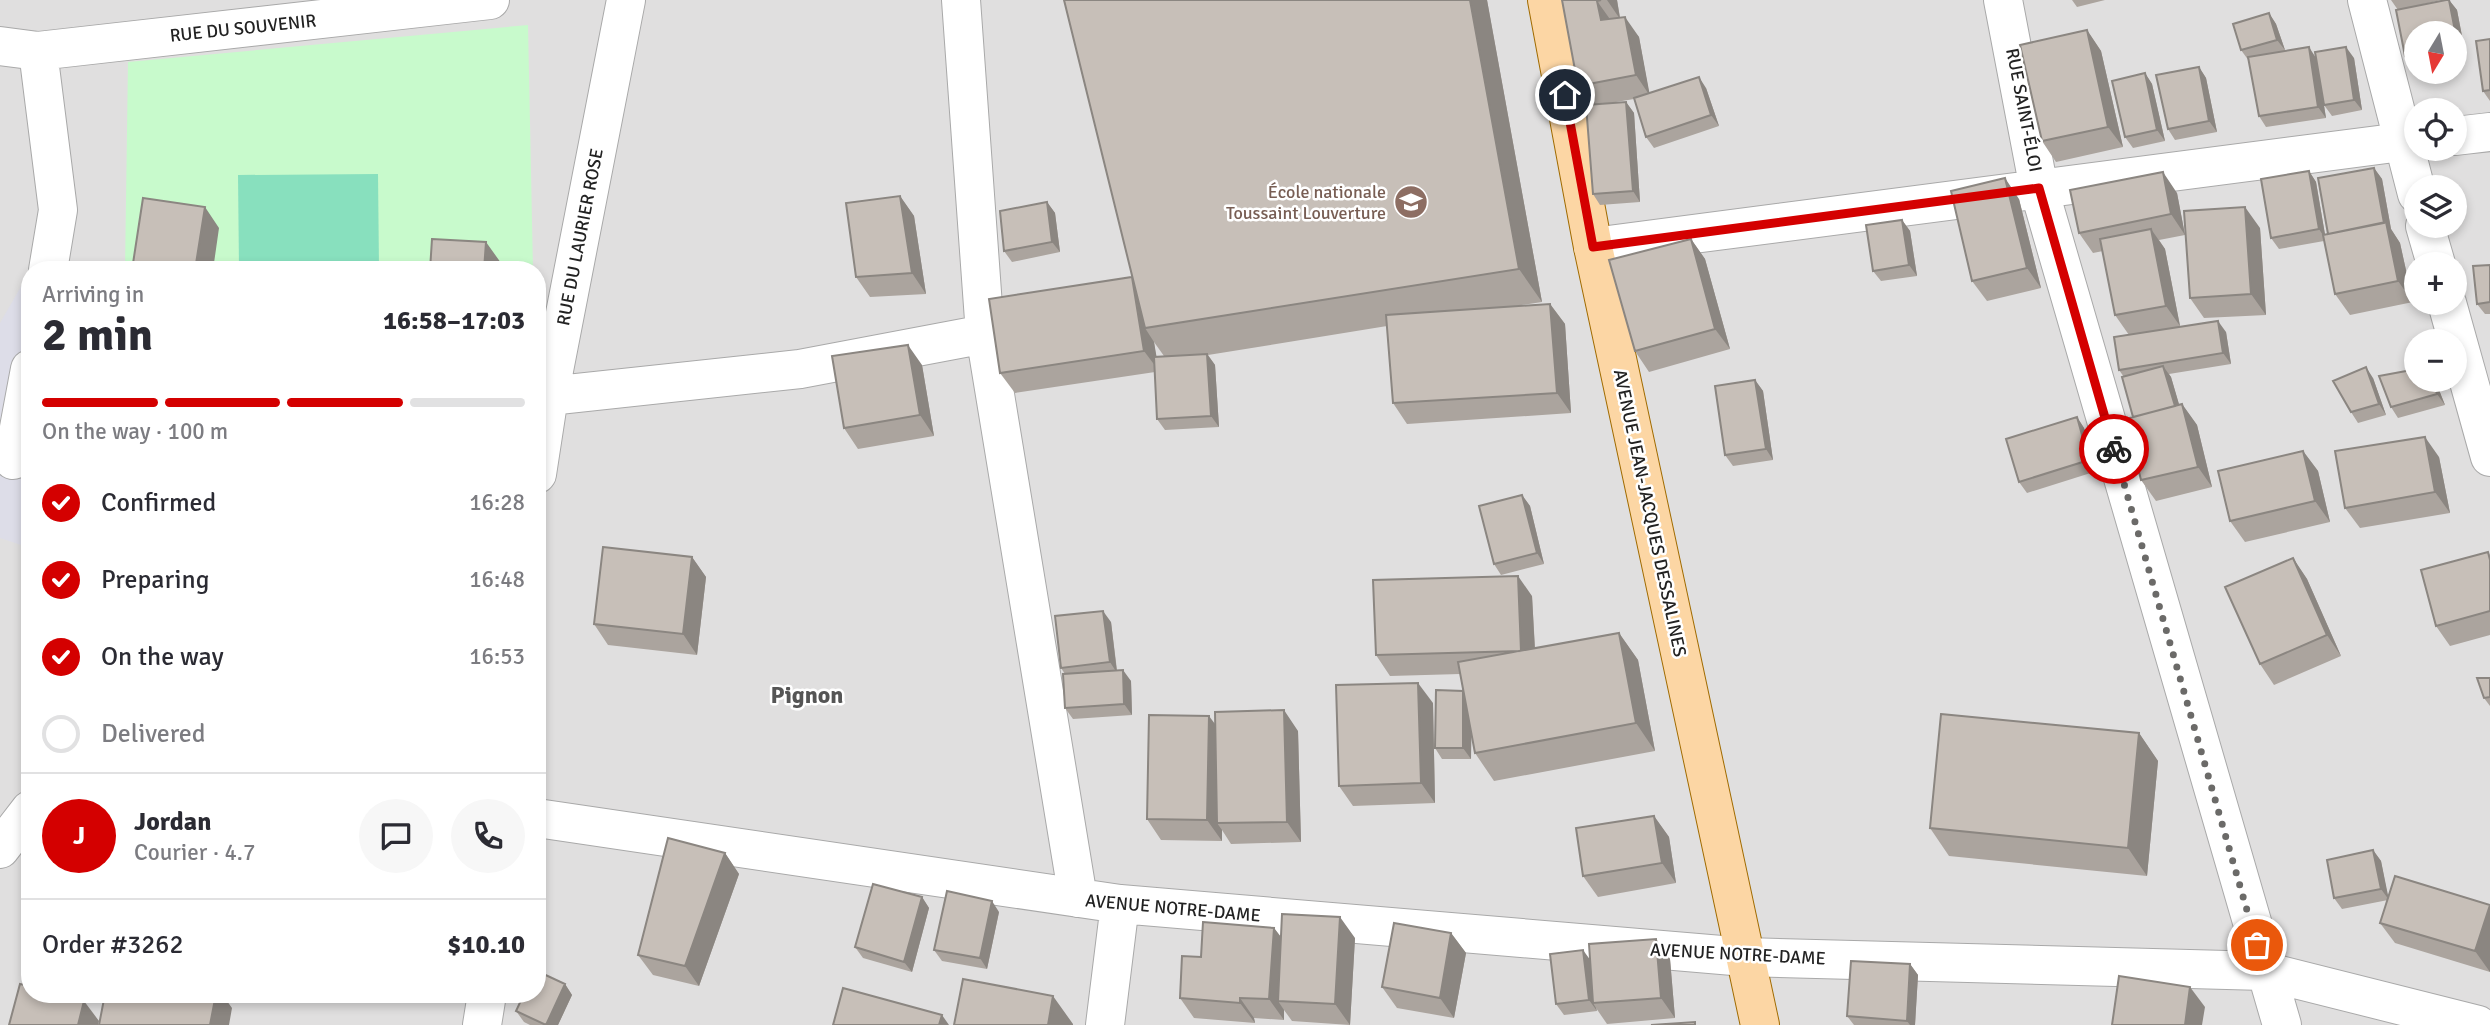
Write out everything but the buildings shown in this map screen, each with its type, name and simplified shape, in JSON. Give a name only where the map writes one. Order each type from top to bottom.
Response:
[{"type":"main road","name":"AVENUE JEAN-JACQUES DESSALINES","points":[[1547,0],[1593,247],[1759,1025]]},
{"type":"street","name":"RUE DU SOUVENIR","points":[[0,46],[38,51],[490,0]]},
{"type":"street","name":"RUE DU LAURIER ROSE","points":[[546,416],[626,0]]},
{"type":"street","points":[[961,0],[985,334],[1078,898]]},
{"type":"street","name":"RUE SAINT-ÉLOI","points":[[2003,0],[2039,188],[2264,971],[2282,1025]]},
{"type":"street","points":[[2367,0],[2404,124]]},
{"type":"street","points":[[38,51],[58,210],[50,261]]},
{"type":"street","points":[[2467,135],[2490,132]]},
{"type":"street","points":[[1593,247],[2404,142]]},
{"type":"street","points":[[2450,315],[2490,457]]},
{"type":"street","points":[[549,396],[800,369],[985,334]]},
{"type":"street","points":[[11,463],[21,414]]},
{"type":"street","name":"AVENUE NOTRE-DAME","points":[[546,819],[1120,904],[1745,957],[2264,971],[2478,1025]]},
{"type":"street","points":[[0,849],[21,822]]},
{"type":"street","points":[[1105,1025],[1120,904]]},
{"type":"street","points":[[482,1025],[485,1003]]},
{"type":"shaded area","points":[[0,0],[2490,0],[2490,1025],[0,1025]]},
{"type":"shaded area","points":[[21,287],[21,545],[0,538],[0,323]]},
{"type":"green space","points":[[528,25],[533,261],[125,261],[128,62]]},
{"type":"green space","points":[[378,174],[379,261],[239,261],[238,175]]},
{"type":"way so far","points":[[2114,449],[2257,945]]},
{"type":"place","name":"École nationale Toussaint Louverture","points":[[1411,202]]},
{"type":"district","name":"Pignon","points":[[807,695]]},
{"type":"route","points":[[1565,95],[1593,247],[2039,188],[2114,449]]}]
